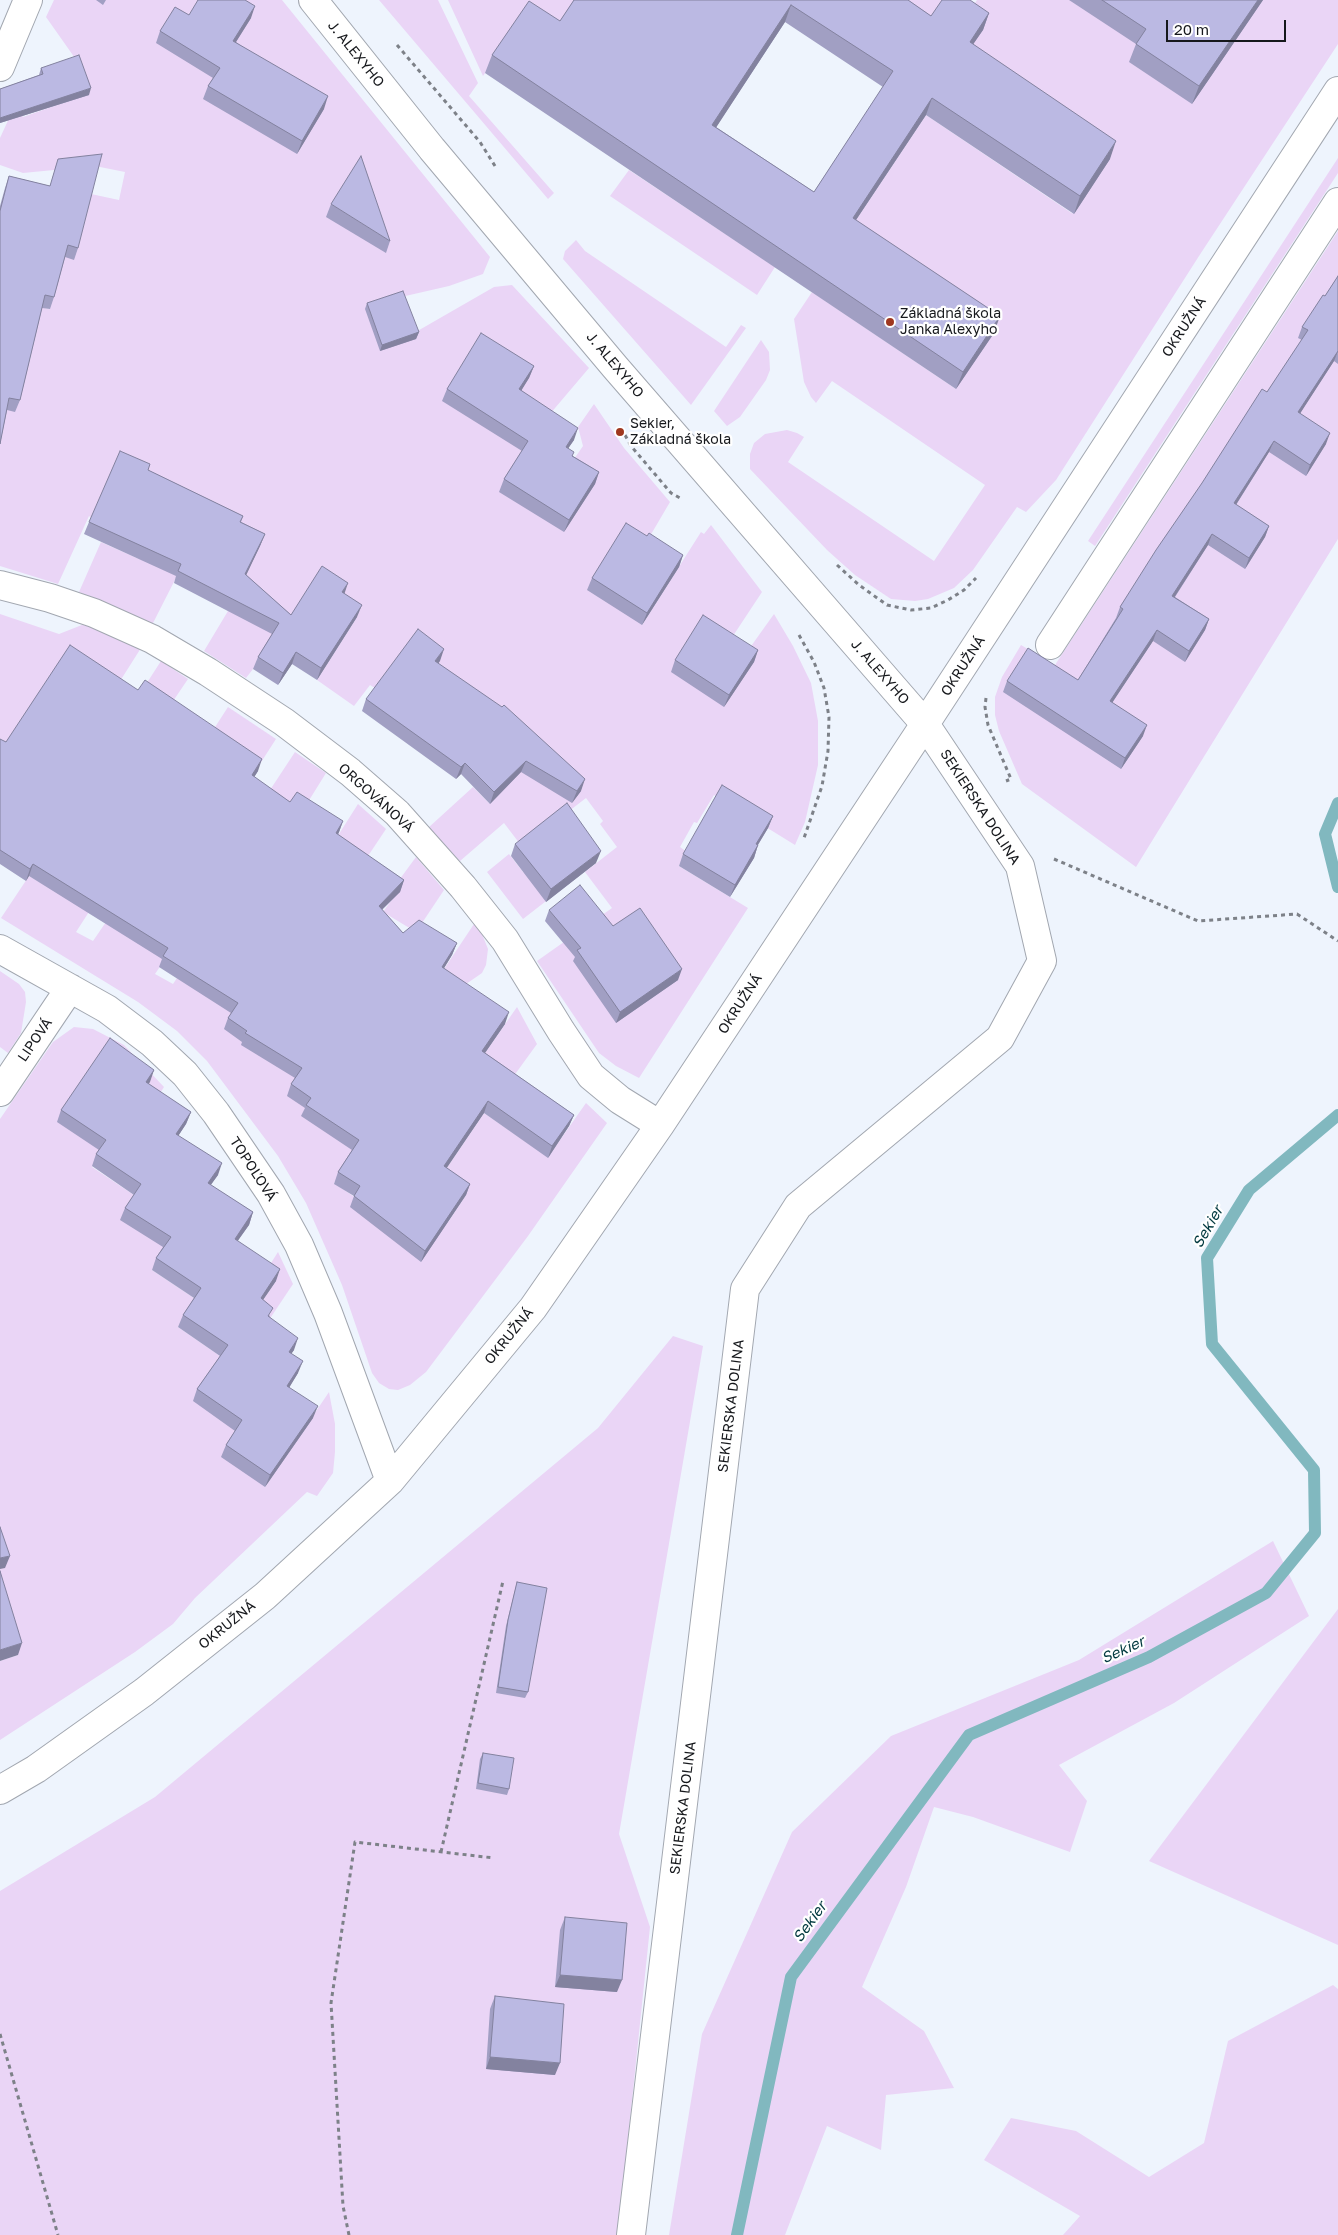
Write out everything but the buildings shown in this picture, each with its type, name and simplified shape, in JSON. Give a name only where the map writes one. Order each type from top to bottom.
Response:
[{"type":"street","points":[[0,66],[28,0]]},
{"type":"street","name":"J. ALEXYHO","points":[[313,0],[432,149],[627,380],[925,724]]},
{"type":"street","name":"OKRUŽNÁ","points":[[0,1790],[36,1769],[144,1692],[264,1596],[390,1481],[533,1308],[660,1125],[925,724],[1338,91]]},
{"type":"street","points":[[1050,645],[1338,202]]},
{"type":"street","name":"ORGOVÁNOVÁ","points":[[0,585],[50,598],[94,613],[152,639],[208,672],[284,722],[350,772],[397,813],[463,887],[505,940],[561,1032],[591,1076],[620,1100],[660,1125]]},
{"type":"street","name":"SEKIERSKA DOLINA","points":[[631,2235],[745,1289],[798,1206],[1000,1038],[1042,961],[1020,866],[925,724]]},
{"type":"street","name":"TOPOĽOVÁ","points":[[0,949],[115,1015],[152,1044],[185,1074],[216,1112],[250,1162],[299,1245],[328,1313],[390,1481]]},
{"type":"street","name":"LIPOVÁ","points":[[0,1092],[70,988]]},
{"type":"path","points":[[840,568],[859,585],[887,605],[911,610],[931,608],[948,600],[964,590],[981,573]]},
{"type":"path","points":[[798,633],[814,662],[824,688],[829,717],[828,752],[822,786],[813,817],[800,849]]},
{"type":"path","points":[[973,795],[1011,778],[988,725],[985,707],[986,693]]},
{"type":"path","points":[[1020,866],[1051,858],[1198,921],[1296,914],[1338,941]]},
{"type":"path","points":[[441,1852],[503,1581]]},
{"type":"path","points":[[350,2235],[343,2206],[331,2004],[355,1842],[494,1858]]},
{"type":"path","points":[[0,2034],[58,2235]]},
{"type":"shaded area","points":[[54,0],[282,0],[490,257],[483,274],[449,286],[401,297],[414,333],[494,287],[512,285],[589,368],[544,421],[570,465],[583,446],[578,427],[594,404],[624,448],[670,502],[643,548],[642,625],[701,532],[704,534],[711,525],[762,592],[727,645],[744,656],[774,614],[793,646],[811,683],[818,721],[818,765],[805,822],[795,845],[714,795],[697,823],[694,822],[680,847],[687,852],[679,866],[748,908],[639,1078],[616,1066],[599,1053],[537,961],[612,908],[585,872],[617,847],[600,824],[603,821],[586,798],[538,835],[520,844],[504,823],[460,861],[428,828],[473,787],[489,803],[507,710],[431,673],[439,660],[378,690],[370,685],[354,706],[317,680],[357,617],[253,669],[246,678],[204,651],[228,611],[182,566],[152,625],[79,592],[101,542],[139,559],[89,516],[58,584],[0,566],[0,409],[5,355],[30,360],[35,334],[23,304],[50,309],[46,275],[91,194],[119,200],[125,172],[95,166],[23,173],[0,165],[0,138],[17,101],[23,117],[88,94],[77,61],[46,17]]},
{"type":"shaded area","points":[[379,0],[438,0],[478,83],[469,96],[554,193],[548,199]]},
{"type":"shaded area","points":[[448,0],[579,0],[554,39],[523,18],[483,76]]},
{"type":"shaded area","points":[[875,0],[947,0],[925,33]]},
{"type":"shaded area","points":[[977,0],[1338,0],[1338,44],[1199,256],[1056,480],[1026,512],[1017,507],[973,570],[954,588],[928,599],[915,601],[891,599],[855,575],[827,550],[750,469],[750,454],[754,443],[765,434],[787,430],[804,437],[788,462],[934,561],[985,485],[832,381],[816,403],[804,382],[794,319],[812,292],[956,389],[846,235],[926,115],[1073,214],[963,59],[965,18]]},
{"type":"shaded area","points":[[1338,158],[1338,173],[1095,546],[1088,541]]},
{"type":"shaded area","points":[[629,170],[775,267],[757,295],[610,196]]},
{"type":"shaded area","points":[[1338,231],[1338,539],[1136,867],[1022,784],[999,731],[995,715],[995,697],[1002,677],[1021,645],[1055,665]]},
{"type":"shaded area","points":[[576,240],[585,251],[726,347],[741,325],[746,328],[691,405],[563,259],[565,251]]},
{"type":"shaded area","points":[[761,340],[769,352],[770,370],[766,380],[740,417],[727,426],[714,411]]},
{"type":"shaded area","points":[[0,614],[59,634],[87,623],[141,648],[115,689],[0,754]]},
{"type":"shaded area","points":[[161,661],[188,679],[167,710],[141,692]]},
{"type":"shaded area","points":[[228,707],[276,739],[256,770],[208,738]]},
{"type":"shaded area","points":[[295,752],[326,773],[303,810],[270,790]]},
{"type":"shaded area","points":[[358,804],[386,829],[362,865],[332,845]]},
{"type":"shaded area","points":[[509,854],[523,872],[559,891],[523,919],[487,872]]},
{"type":"shaded area","points":[[416,857],[444,890],[416,932],[383,912],[398,891],[394,887]]},
{"type":"shaded area","points":[[29,876],[64,896],[96,901],[76,932],[93,941],[106,922],[176,943],[155,974],[173,984],[177,978],[408,1118],[334,1183],[356,1198],[448,1222],[466,1195],[440,1178],[484,1113],[548,1157],[586,1103],[607,1123],[528,1236],[426,1372],[410,1385],[398,1390],[389,1389],[379,1383],[372,1373],[342,1285],[306,1203],[278,1156],[207,1061],[177,1031],[138,1002],[1,918]]},
{"type":"shaded area","points":[[474,924],[482,934],[488,949],[486,965],[482,973],[456,991],[438,978]]},
{"type":"shaded area","points":[[0,971],[19,984],[25,992],[26,1002],[21,1033],[8,1053],[0,1047]]},
{"type":"shaded area","points":[[517,1007],[537,1044],[508,1084],[478,1063]]},
{"type":"shaded area","points":[[74,1027],[93,1029],[124,1045],[164,1087],[154,1103],[141,1095],[149,1082],[92,1167],[137,1197],[166,1249],[152,1270],[197,1300],[178,1327],[223,1358],[237,1432],[265,1487],[329,1392],[335,1424],[333,1473],[317,1496],[307,1492],[195,1598],[173,1624],[135,1652],[0,1740],[0,1661],[18,1655],[0,1598],[0,1119],[53,1042]]},
{"type":"shaded area","points":[[278,1252],[293,1284],[269,1320],[256,1310],[276,1281],[264,1274]]},
{"type":"shaded area","points":[[673,1336],[703,1346],[619,1834],[650,1927],[618,2235],[0,2235],[0,1891],[155,1797],[598,1428]]},
{"type":"shaded area","points":[[1273,1541],[1309,1616],[1174,1703],[1059,1765],[1087,1801],[1070,1852],[973,1817],[934,1807],[906,1887],[862,1987],[924,2031],[954,2088],[886,2095],[881,2150],[827,2126],[785,2235],[669,2235],[702,2034],[792,1832],[891,1736],[1079,1660]]},
{"type":"shaded area","points":[[1338,1609],[1338,1945],[1149,1861]]},
{"type":"shaded area","points":[[1333,1985],[1338,1989],[1338,2235],[1063,2235],[1080,2216],[984,2160],[1011,2118],[1076,2131],[1149,2177],[1204,2143],[1228,2041]]},
{"type":"waterway","name":"Sekier","points":[[1338,803],[1325,834],[1338,887]]},
{"type":"waterway","name":"Sekier","points":[[737,2235],[791,1977],[969,1735],[1149,1657],[1266,1593],[1315,1533],[1314,1470],[1212,1344],[1207,1258],[1249,1190],[1338,1115]]},
{"type":"place","name":"Základná škola Janka Alexyho","points":[[890,322]]},
{"type":"place","name":"Sekier, Základná škola","points":[[620,432]]}]
